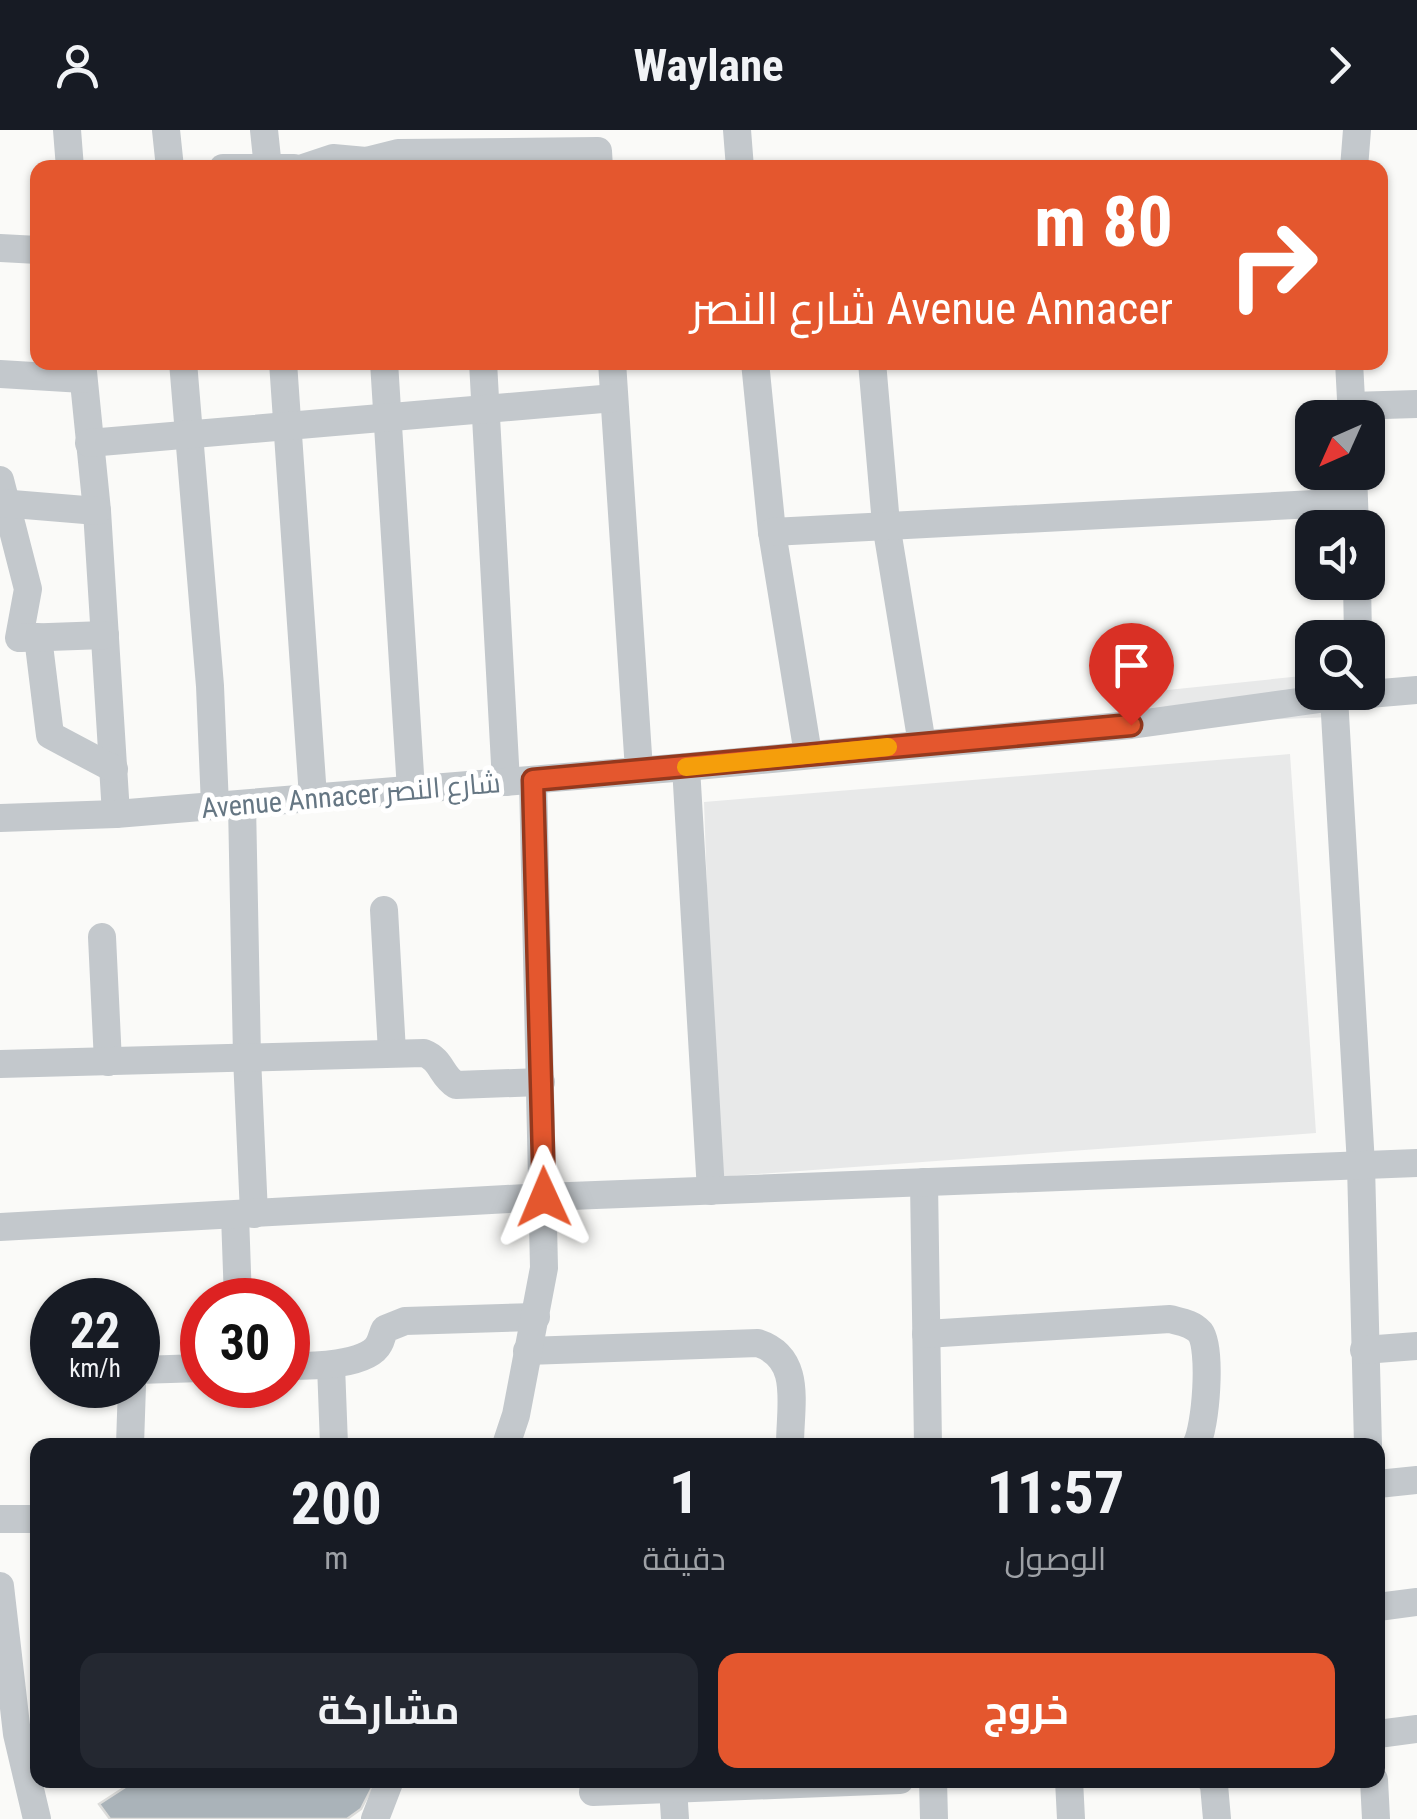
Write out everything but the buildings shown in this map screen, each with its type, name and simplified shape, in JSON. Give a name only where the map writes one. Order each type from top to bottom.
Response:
[{"type":"street","points":[[67,130],[69,160]]},
{"type":"street","points":[[166,130],[169,160]]},
{"type":"street","points":[[264,130],[274,160]]},
{"type":"street","points":[[737,130],[739,160]]},
{"type":"street","points":[[1355,160],[1358,130]]},
{"type":"street","points":[[378,160],[398,153],[467,159],[598,151],[599,160]]},
{"type":"street","points":[[0,248],[30,250]]},
{"type":"street","points":[[0,374],[82,370],[97,511],[116,814]]},
{"type":"street","points":[[184,370],[210,686],[229,805],[247,1058],[245,1215],[240,1278]]},
{"type":"street","points":[[283,370],[313,797]]},
{"type":"street","points":[[385,370],[410,790]]},
{"type":"street","points":[[484,370],[520,781],[541,1082],[544,1197],[544,1268],[508,1438]]},
{"type":"street","points":[[612,370],[638,770]]},
{"type":"street","points":[[755,370],[772,532],[808,754]]},
{"type":"street","points":[[873,370],[886,524],[922,744]]},
{"type":"street","points":[[1349,370],[1351,400]]},
{"type":"street","points":[[88,444],[614,398]]},
{"type":"street","points":[[1385,408],[1417,404]]},
{"type":"street","points":[[97,511],[2,496],[28,589],[19,637],[50,735],[114,769]]},
{"type":"street","points":[[772,532],[886,524],[1295,516]]},
{"type":"street","points":[[19,637],[105,635]]},
{"type":"street","name":"Avenue Annacer شارع النصر","points":[[1385,692],[1417,690]]},
{"type":"street","name":"Avenue Annacer شارع النصر","points":[[0,814],[116,814],[686,768],[1131,725],[1295,702]]},
{"type":"street","points":[[1351,710],[1368,1438]]},
{"type":"street","points":[[686,768],[712,1190]]},
{"type":"street","points":[[384,910],[392,1052]]},
{"type":"street","points":[[102,937],[108,1062]]},
{"type":"street","points":[[0,1064],[424,1053],[435,1057],[446,1079],[456,1085],[541,1082]]},
{"type":"street","points":[[0,1227],[544,1197],[1417,1163]]},
{"type":"street","points":[[924,1182],[928,1438]]},
{"type":"street","points":[[310,1365],[331,1365],[373,1350],[385,1329],[405,1321],[536,1317]]},
{"type":"street","points":[[926,1334],[1170,1319],[1188,1323],[1200,1332],[1206,1345],[1204,1429],[1200,1438]]},
{"type":"street","points":[[528,1351],[758,1342],[774,1348],[789,1369],[790,1438]]},
{"type":"street","points":[[1364,1350],[1417,1346]]},
{"type":"street","points":[[331,1365],[334,1438]]},
{"type":"street","points":[[130,1438],[131,1408]]},
{"type":"street","points":[[1385,1483],[1417,1480]]},
{"type":"street","points":[[0,1519],[30,1520]]},
{"type":"street","points":[[0,1586],[15,1674],[17,1734],[37,1819]]},
{"type":"street","points":[[1385,1605],[1417,1602]]},
{"type":"street","points":[[1385,1733],[1417,1729]]},
{"type":"street","points":[[375,1819],[387,1788]]},
{"type":"street","points":[[591,1797],[674,1788],[675,1819]]},
{"type":"street","points":[[934,1788],[934,1819]]},
{"type":"street","points":[[1069,1788],[1071,1819]]},
{"type":"street","points":[[1214,1788],[1216,1819]]},
{"type":"street","points":[[1374,1788],[1376,1819]]},
{"type":"shaded area","points":[[1295,677],[1295,710],[1326,710],[1332,717],[1132,725],[1148,692]]},
{"type":"shaded area","points":[[1290,754],[1316,1133],[717,1177],[704,802]]},
{"type":"slow traffic","points":[[686,767],[888,747]]},
{"type":"route","points":[[544,1197],[533,780],[1131,725]]}]
